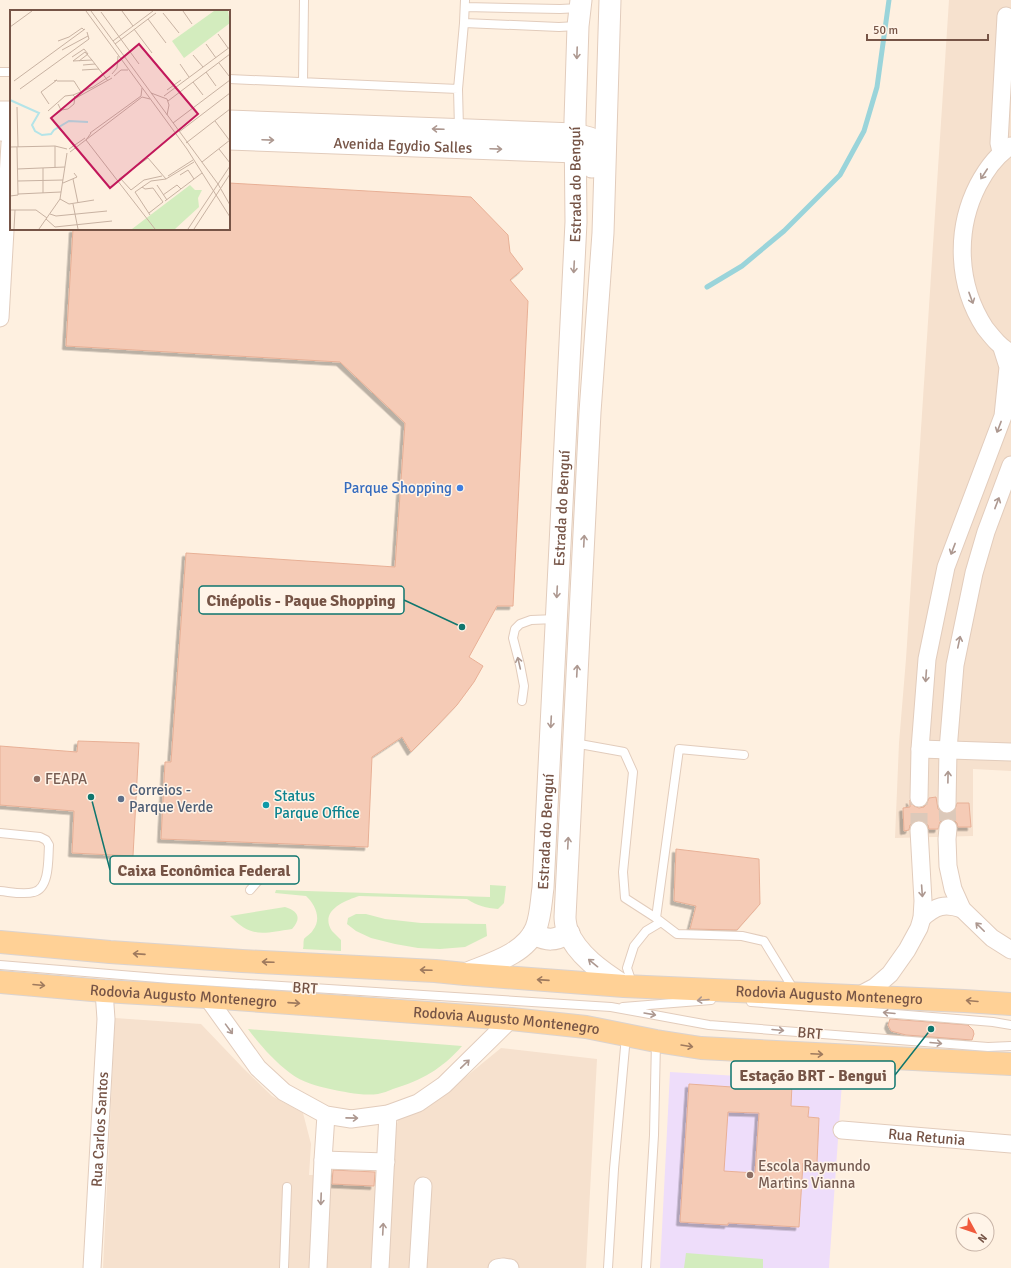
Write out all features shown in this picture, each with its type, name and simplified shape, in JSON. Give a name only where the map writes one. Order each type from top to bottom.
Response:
[{"type":"main road","name":"Rodovia Augusto Montenegro","points":[[0,942],[242,961],[435,970],[465,974],[629,986],[1011,1004]]},
{"type":"main road","name":"Rodovia Augusto Montenegro","points":[[0,982],[104,991],[511,1019],[586,1027],[701,1048],[1011,1064]]},
{"type":"street","name":"Estrada do Benguí","points":[[610,0],[603,233],[590,412],[564,917],[569,933],[585,957],[605,974],[629,986]]},
{"type":"street","name":"Estrada do Benguí","points":[[465,974],[511,954],[523,946],[537,927],[540,915],[543,888],[576,222],[576,143],[580,11]]},
{"type":"street","points":[[919,798],[920,749],[927,659],[946,567],[1003,416],[1008,367],[1007,351],[991,336],[974,307],[965,281],[962,258],[962,242],[964,225],[974,193],[981,178],[990,165],[1006,149],[999,143],[1006,16]]},
{"type":"street","name":"Avenida Egydio Salles","points":[[230,121],[459,129],[576,143]]},
{"type":"street","points":[[0,318],[7,135]]},
{"type":"street","points":[[576,143],[590,138],[592,140],[590,200],[594,216],[603,233]]},
{"type":"street","name":"Avenida Egydio Salles","points":[[230,139],[576,143]]},
{"type":"street","points":[[567,412],[590,412]]},
{"type":"street","points":[[947,804],[948,750],[955,665],[974,573],[986,532],[1011,466]]},
{"type":"street","points":[[961,527],[986,532]]},
{"type":"street","points":[[946,567],[974,573]]},
{"type":"street","points":[[920,749],[1011,752]]},
{"type":"street","points":[[948,828],[948,866],[953,888],[962,909]]},
{"type":"street","points":[[858,996],[875,987],[890,974],[907,950],[919,928],[922,918],[923,901],[919,830]]},
{"type":"street","points":[[920,852],[947,852]]},
{"type":"street","points":[[922,918],[932,909],[952,905],[962,909],[992,938],[1011,950]]},
{"type":"street","points":[[533,934],[552,940],[569,933]]},
{"type":"street","name":"Rua Carlos Santos","points":[[92,1268],[106,1019],[104,991]]},
{"type":"street","points":[[207,997],[258,1068],[284,1092],[326,1115],[352,1119],[388,1114],[418,1103],[444,1085],[511,1019]]},
{"type":"street","points":[[380,1268],[388,1114]]},
{"type":"street","points":[[318,1268],[326,1115]]},
{"type":"street","name":"Rua Retunia","points":[[842,1130],[1011,1144]]},
{"type":"street","points":[[323,1160],[386,1162]]},
{"type":"street","points":[[418,1268],[423,1186]]},
{"type":"street","points":[[497,1268],[510,1268]]},
{"type":"lane","points":[[303,82],[304,0]]},
{"type":"lane","points":[[459,129],[458,89],[465,3],[580,11]]},
{"type":"lane","points":[[464,23],[558,27],[580,11]]},
{"type":"lane","points":[[230,79],[458,89]]},
{"type":"lane","points":[[522,701],[524,686],[513,638],[515,629],[520,624],[531,620],[556,619]]},
{"type":"lane","points":[[573,743],[624,752],[633,772],[623,872],[625,898],[659,920],[677,934],[742,936],[764,941],[797,994]]},
{"type":"lane","points":[[629,986],[627,968],[634,946],[646,931],[659,920],[679,749],[744,754]]},
{"type":"lane","points":[[0,833],[40,837],[46,840],[49,845],[46,881],[43,887],[35,892],[25,893],[0,891]]},
{"type":"lane","points":[[250,890],[272,865]]},
{"type":"lane","name":"BRT","points":[[0,965],[170,979],[611,1008],[709,1025],[988,1047],[1011,1046]]},
{"type":"lane","name":"BRT","points":[[611,1008],[715,999],[721,1000]]},
{"type":"lane","name":"BRT","points":[[743,1002],[993,1022],[1011,1025]]},
{"type":"lane","points":[[608,1268],[614,1169],[626,1035]]},
{"type":"lane","points":[[646,1268],[654,1135],[656,1041]]},
{"type":"lane","points":[[284,1268],[287,1187]]},
{"type":"shaded area","points":[[949,0],[1011,0],[1011,771],[973,769],[973,836],[895,838],[899,743],[906,659]]},
{"type":"shaded area","points":[[115,1018],[201,1024],[272,1096],[303,1113],[311,1144],[309,1175],[391,1175],[392,1144],[398,1120],[429,1104],[501,1048],[597,1059],[586,1268],[103,1268]]},
{"type":"shaded area","name":"Escola Raymundo Martins Vianna","points":[[670,1072],[842,1082],[829,1268],[660,1268]]},
{"type":"green space","points":[[490,885],[506,886],[504,903],[498,909],[482,906],[467,899],[359,896],[340,904],[331,912],[329,924],[332,931],[341,940],[341,951],[303,949],[304,939],[316,926],[317,917],[315,907],[306,896],[275,893],[276,890],[490,897]]},
{"type":"green space","points":[[285,907],[296,913],[298,918],[292,929],[259,933],[245,928],[230,916]]},
{"type":"green space","points":[[356,914],[366,914],[385,919],[421,923],[486,924],[487,936],[465,947],[440,949],[418,948],[371,938],[356,931],[347,924],[348,918]]},
{"type":"green space","points":[[248,1029],[462,1046],[447,1061],[422,1078],[380,1094],[360,1094],[320,1086],[304,1081],[295,1076],[284,1068],[262,1047]]},
{"type":"green space","points":[[686,1253],[763,1259],[763,1268],[684,1268]]},
{"type":"building","name":"Parque Shopping","points":[[230,183],[471,197],[508,235],[510,252],[523,269],[510,280],[528,301],[513,606],[497,606],[469,657],[483,666],[474,682],[457,705],[411,752],[402,737],[372,757],[368,847],[161,839],[165,762],[171,762],[186,553],[395,567],[405,423],[340,362],[66,346],[73,230],[230,230]]},
{"type":"building","points":[[78,741],[139,743],[133,856],[72,853],[74,811],[0,805],[0,746],[77,752]]},
{"type":"building","points":[[936,797],[938,809],[946,814],[951,813],[955,809],[957,803],[969,803],[971,827],[958,827],[954,820],[949,818],[943,819],[940,822],[938,829],[929,829],[928,825],[924,821],[918,820],[914,821],[910,825],[909,830],[904,831],[903,808],[910,807],[910,800],[914,806],[919,808],[924,807],[929,798]]},
{"type":"building","points":[[676,849],[759,859],[760,904],[737,930],[690,929],[696,906],[674,901]]},
{"type":"building","points":[[890,1019],[968,1025],[973,1030],[974,1034],[972,1040],[906,1035],[891,1031],[888,1025]]},
{"type":"building","points":[[761,1083],[792,1085],[791,1106],[809,1107],[808,1117],[819,1118],[817,1163],[803,1163],[799,1227],[680,1222],[689,1084],[761,1089]],"holes":[[[728,1112],[759,1113],[755,1173],[724,1171]]]},
{"type":"building","points":[[333,1170],[375,1172],[374,1186],[332,1184]]},
{"type":"waterway","points":[[707,287],[742,266],[784,231],[840,175],[864,131],[877,87],[889,0]]},
{"type":"tunnel","points":[[919,798],[919,830]]},
{"type":"tunnel","points":[[947,804],[948,828]]},
{"type":"place","name":"Parque Shopping","points":[[460,488]]},
{"type":"place","name":"Cinépolis - Paque Shopping","points":[[462,627]]},
{"type":"place","name":"FEAPA","points":[[37,779]]},
{"type":"place","name":"Caixa Econômica Federal","points":[[91,797]]},
{"type":"place","name":"Correios - Parque Verde","points":[[121,799]]},
{"type":"place","name":"Status Parque Office","points":[[266,805]]},
{"type":"place","name":"Estação BRT - Bengui","points":[[931,1029]]},
{"type":"place","name":"Escola Raymundo Martins Vianna","points":[[750,1175]]}]
